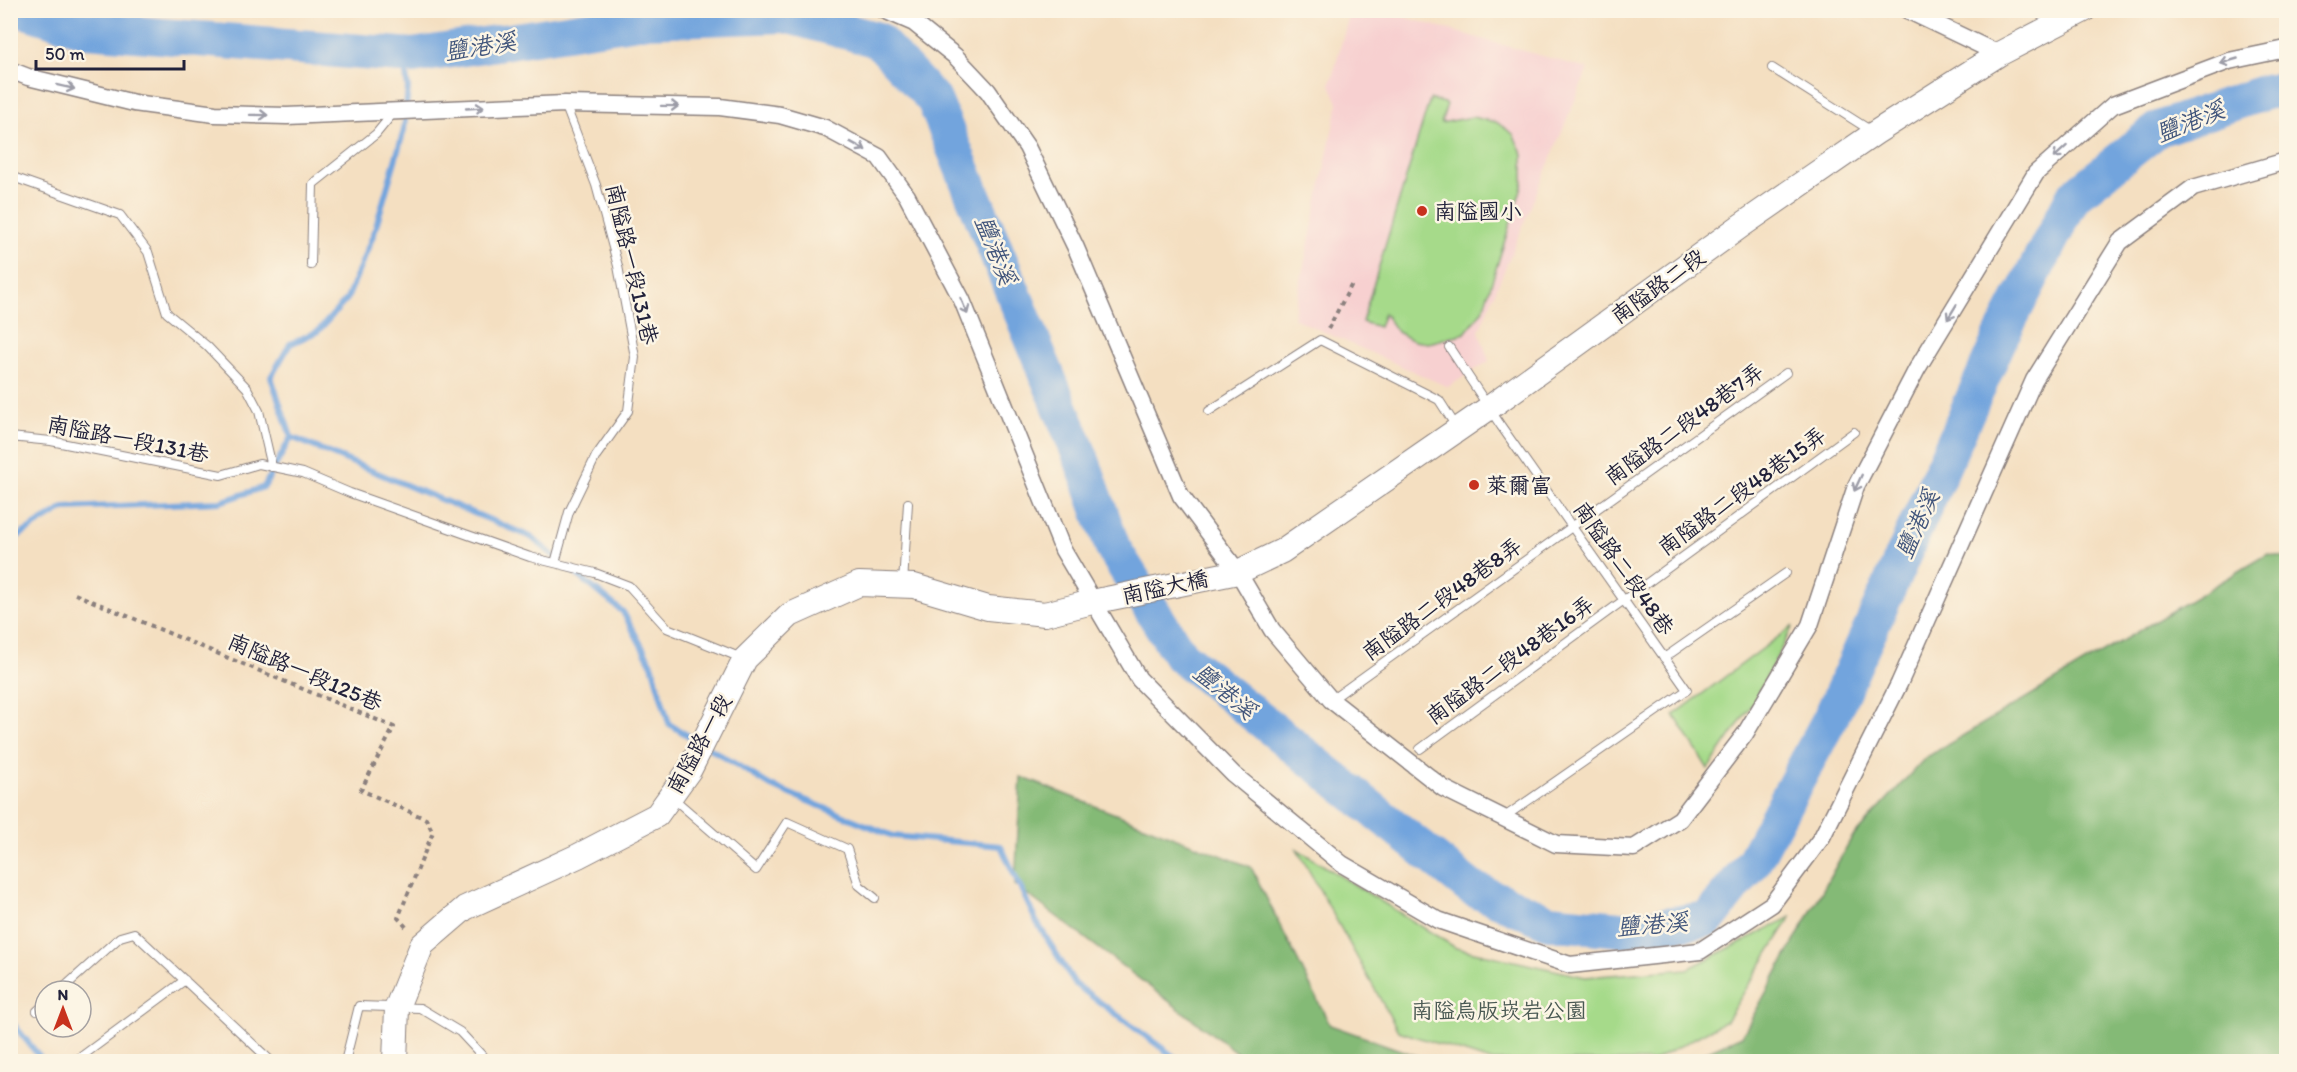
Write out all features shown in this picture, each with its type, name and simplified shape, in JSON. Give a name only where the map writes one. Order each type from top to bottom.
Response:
[{"type":"street","points":[[884,10],[914,23],[956,56],[988,91],[1027,147],[1076,248],[1181,496],[1238,572],[1272,630],[1331,700],[1443,788],[1556,844],[1634,848],[1680,819],[1745,734],[1810,625],[1856,486],[1917,369],[2036,173],[2113,105],[2229,61],[2286,49]]},
{"type":"street","points":[[1907,10],[1999,54]]},
{"type":"street","name":"南隘路二段","points":[[1238,572],[1282,551],[1489,408],[1742,225],[1875,133],[1999,54],[2084,10]]},
{"type":"street","points":[[10,70],[28,77],[134,103],[214,114],[287,116],[565,104],[720,107],[780,115],[825,128],[879,157],[907,196],[962,300],[1063,550],[1139,679],[1233,774],[1342,864],[1438,920],[1570,964],[1700,951],[1772,904],[1822,837],[1899,684],[2034,380],[2120,242],[2193,188],[2286,161]]},
{"type":"street","name":"南隘大橋","points":[[1092,602],[1238,572]]},
{"type":"street","name":"南隘路一段","points":[[395,1062],[397,1007],[422,945],[465,908],[578,856],[657,815],[690,769],[745,659],[790,615],[860,584],[914,586],[988,608],[1045,614],[1092,602]]},
{"type":"lane","points":[[1772,68],[1875,133]]},
{"type":"lane","name":"南隘路一段131巷","points":[[555,563],[569,512],[596,456],[628,411],[635,357],[618,266],[596,185],[565,104]]},
{"type":"lane","points":[[311,265],[313,184],[376,134],[394,111]]},
{"type":"lane","points":[[10,176],[120,215],[148,252],[167,313],[207,346],[247,388],[259,411],[272,467]]},
{"type":"lane","points":[[1209,411],[1320,340],[1439,400],[1458,428]]},
{"type":"lane","name":"南隘路二段48巷","points":[[1449,347],[1489,408],[1574,526],[1622,600],[1687,690],[1503,818]]},
{"type":"lane","name":"南隘路二段48巷7弄","points":[[1574,526],[1786,373]]},
{"type":"lane","name":"南隘路二段48巷15弄","points":[[1622,600],[1854,432]]},
{"type":"lane","name":"南隘路一段131巷","points":[[10,437],[51,441],[221,475],[259,464],[303,473],[350,493],[530,557],[595,573],[628,586],[667,628],[745,659]]},
{"type":"lane","points":[[903,586],[908,503]]},
{"type":"lane","name":"南隘路二段48巷8弄","points":[[1331,700],[1574,526]]},
{"type":"lane","points":[[1664,658],[1785,573]]},
{"type":"lane","name":"南隘路二段48巷16弄","points":[[1420,749],[1622,600]]},
{"type":"lane","points":[[670,796],[756,870],[787,822],[847,849],[860,885],[875,898]]},
{"type":"lane","points":[[73,979],[120,937],[134,933],[272,1062]]},
{"type":"lane","points":[[74,1062],[184,980]]},
{"type":"lane","points":[[345,1062],[359,1006],[420,1008],[460,1032],[488,1062]]},
{"type":"path","points":[[1320,340],[1353,282]]},
{"type":"path","name":"南隘路一段125巷","points":[[75,594],[394,727],[361,790],[426,819],[433,832],[398,918],[422,945]]},
{"type":"shaded area","name":"南隘國小","points":[[1350,11],[1383,11],[1588,69],[1479,331],[1489,361],[1448,387],[1293,318],[1338,103],[1330,85]]},
{"type":"green space","points":[[1430,99],[1447,104],[1441,123],[1472,117],[1496,122],[1513,134],[1523,155],[1523,183],[1483,310],[1465,333],[1429,343],[1414,341],[1397,332],[1384,313],[1379,327],[1362,322]]},
{"type":"green space","points":[[2268,554],[2286,558],[2286,1061],[1686,1061],[1742,1036],[1851,839],[1925,758]]},
{"type":"green space","points":[[1793,626],[1753,703],[1708,769],[1674,715]]},
{"type":"green space","points":[[1021,777],[1251,867],[1330,1025],[1431,1061],[1248,1061],[1015,885]]},
{"type":"green space","name":"南隘烏版崁岩公園","points":[[1297,849],[1456,948],[1585,977],[1688,969],[1791,917],[1726,1021],[1653,1061],[1490,1061],[1398,1031]]},
{"type":"waterway","name":"鹽港溪","points":[[23,10],[86,30],[413,56],[644,20],[785,15],[878,40],[934,100],[1081,458],[1113,548],[1180,655],[1471,888],[1549,922],[1629,930],[1708,919],[1754,861],[1832,715],[2001,336],[2073,197],[2158,129],[2269,91],[2286,91]]},
{"type":"waterway","points":[[10,541],[64,508],[220,502],[264,487],[291,437],[271,377],[290,344],[318,331],[347,299],[374,233],[404,130],[408,88],[403,55]]},
{"type":"waterway","points":[[291,437],[531,537],[559,560]]},
{"type":"waterway","points":[[569,568],[623,612],[652,665],[669,724],[697,741]]},
{"type":"waterway","points":[[706,746],[771,786],[893,836],[1001,846],[1036,921],[1075,984],[1181,1062]]},
{"type":"waterway","points":[[10,1020],[44,1062]]},
{"type":"place","name":"南隘國小","points":[[1422,211]]},
{"type":"place","name":"萊爾富","points":[[1474,485]]}]
